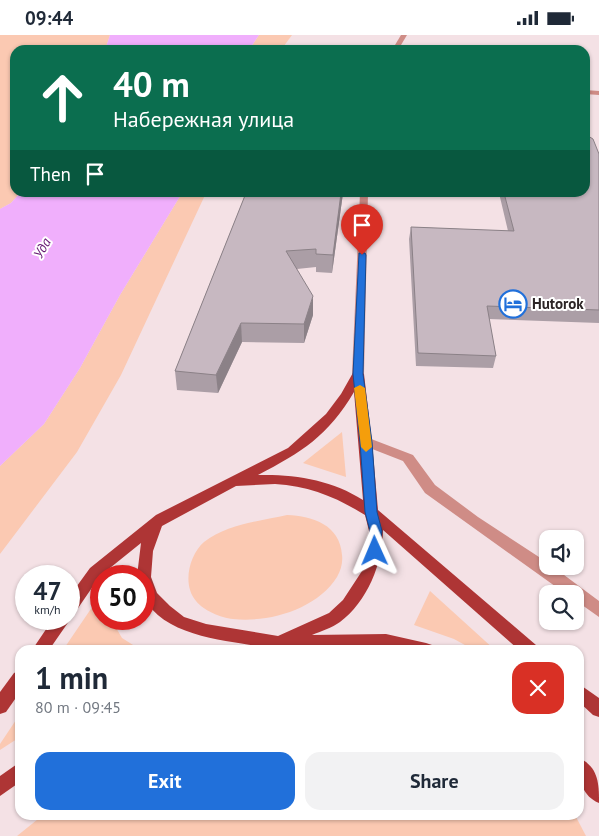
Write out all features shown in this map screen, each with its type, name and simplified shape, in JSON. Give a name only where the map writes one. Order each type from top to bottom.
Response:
[{"type":"main road","points":[[274,645],[334,618],[348,605],[369,573],[375,551],[376,531],[371,512],[366,442],[358,374]]},
{"type":"main road","points":[[80,593],[95,572],[161,519],[293,451],[311,438],[336,413],[358,374]]},
{"type":"main road","points":[[229,484],[253,480],[308,482],[350,497],[371,512],[524,645]]},
{"type":"main road","points":[[144,565],[148,539],[161,519]]},
{"type":"main road","points":[[155,601],[179,623],[206,631],[279,643],[386,641],[404,645]]},
{"type":"main road","points":[[44,645],[54,630]]},
{"type":"main road","points":[[0,706],[15,685]]},
{"type":"main road","points":[[584,696],[599,709]]},
{"type":"main road","points":[[584,774],[599,794]]},
{"type":"main road","points":[[0,787],[15,775]]},
{"type":"street","points":[[358,374],[364,197]]},
{"type":"street","points":[[366,442],[408,459],[430,489],[473,521],[534,561],[599,610]]},
{"type":"shaded area","points":[[0,35],[110,35],[107,45],[10,45],[10,197],[16,197],[11,203],[0,209]]},
{"type":"shaded area","points":[[259,35],[292,35],[285,45],[252,45]]},
{"type":"shaded area","points":[[180,197],[204,197],[121,375],[77,452],[0,554],[0,466],[44,424],[80,368],[120,295]]},
{"type":"shaded area","points":[[342,432],[346,477],[303,463]]},
{"type":"shaded area","points":[[287,515],[315,520],[331,529],[336,536],[340,545],[342,563],[337,577],[328,588],[317,598],[305,605],[262,619],[247,620],[223,617],[213,613],[196,601],[189,587],[189,570],[194,554],[204,542],[233,527]]},
{"type":"shaded area","points":[[430,591],[489,645],[465,645],[454,639],[414,625]]},
{"type":"shaded area","points":[[90,610],[90,630],[117,630],[122,638],[133,645],[66,645],[77,630],[80,630],[80,625]]},
{"type":"shaded area","points":[[15,722],[15,740],[0,750],[0,744]]},
{"type":"shaded area","points":[[37,820],[578,820],[586,836],[17,836]]},
{"type":"water","points":[[110,35],[259,35],[252,45],[107,45]]},
{"type":"water","name":"Уда","points":[[16,197],[180,197],[120,295],[80,368],[44,424],[0,466],[0,209],[11,203]]},
{"type":"building","points":[[590,137],[593,139],[599,154],[599,310],[487,306],[496,356],[418,353],[411,227],[514,231],[505,197],[590,197]]},
{"type":"building","points":[[244,197],[340,197],[333,255],[316,254],[316,249],[286,251],[313,296],[304,324],[241,323],[216,375],[175,371]]},
{"type":"slow traffic","points":[[360,388],[366,447]]},
{"type":"place","name":"Hutorok","points":[[513,304]]},
{"type":"route","points":[[362,255],[358,374],[366,442],[371,512],[376,531],[375,551]]}]
